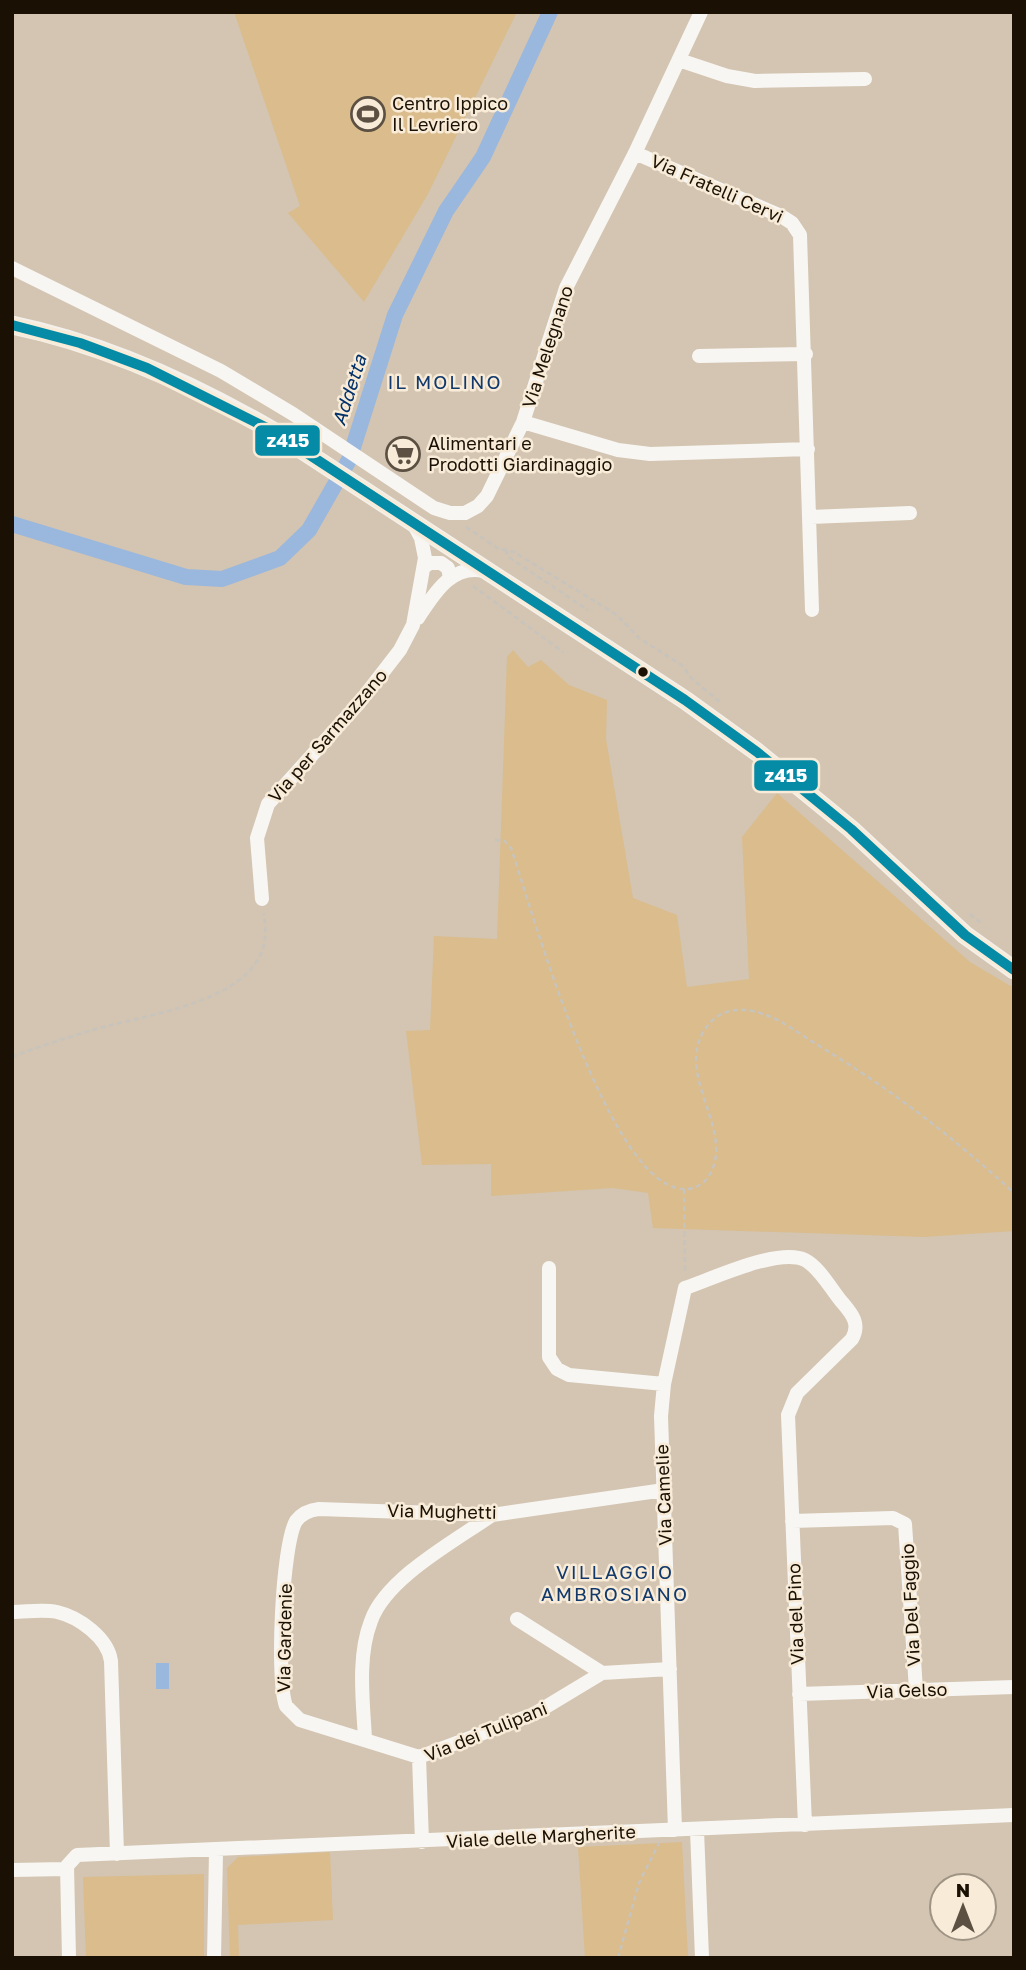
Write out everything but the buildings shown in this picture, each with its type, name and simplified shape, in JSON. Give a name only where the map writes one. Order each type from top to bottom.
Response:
[{"type":"street","name":"Via Melegnano","points":[[12,268],[181,349],[314,428],[434,508],[450,513],[469,512],[485,500],[523,422],[566,288],[635,153],[701,12]]},
{"type":"street","points":[[679,60],[727,76],[755,81],[865,79]]},
{"type":"street","name":"Via Fratelli Cervi","points":[[635,153],[781,216],[795,226],[801,238],[813,610]]},
{"type":"street","points":[[12,325],[66,339],[155,371],[233,408],[302,450],[685,700],[777,766],[958,929],[1014,970]]},
{"type":"street","points":[[699,356],[806,354]]},
{"type":"street","points":[[523,422],[618,450],[650,454],[808,449]]},
{"type":"street","points":[[810,517],[910,513]]},
{"type":"street","points":[[412,522],[424,545],[423,573],[413,625]]},
{"type":"street","points":[[413,625],[445,583],[447,568],[441,563],[430,562],[423,573]]},
{"type":"street","points":[[423,573],[429,589],[445,583],[464,570],[489,573]]},
{"type":"street","name":"Via per Sarmazzano","points":[[262,899],[257,838],[268,804],[293,773],[359,703],[400,650],[413,625]]},
{"type":"street","name":"Via del Pino","points":[[685,1288],[778,1258],[795,1257],[813,1266],[853,1315],[855,1332],[800,1389],[791,1404],[788,1420],[805,1825]]},
{"type":"street","points":[[549,1268],[549,1354],[557,1369],[569,1375],[664,1384]]},
{"type":"street","name":"Via Camelie","points":[[675,1830],[661,1408],[685,1288]]},
{"type":"street","name":"Via Mughetti","points":[[304,1513],[324,1508],[492,1515],[664,1490]]},
{"type":"street","name":"Via Gardenie","points":[[304,1513],[294,1526],[287,1559],[283,1699],[288,1711],[300,1720],[419,1757]]},
{"type":"street","points":[[365,1739],[365,1644],[377,1608],[411,1573],[492,1515]]},
{"type":"street","name":"Via Del Faggio","points":[[792,1521],[893,1518],[902,1521],[907,1532],[916,1690]]},
{"type":"street","points":[[12,1612],[61,1614],[108,1646],[111,1661],[117,1854]]},
{"type":"street","points":[[517,1619],[602,1673]]},
{"type":"street","name":"Via dei Tulipani","points":[[422,1842],[419,1757],[534,1714],[602,1673],[670,1669]]},
{"type":"street","name":"Via Gelso","points":[[799,1694],[1014,1687]]},
{"type":"street","name":"Viale delle Margherite","points":[[12,1870],[68,1864],[79,1855],[216,1852],[1014,1815]]},
{"type":"street","points":[[696,1830],[702,1958]]},
{"type":"street","points":[[214,1958],[216,1852]]},
{"type":"street","points":[[68,1864],[69,1958]]},
{"type":"path","points":[[505,550],[510,558],[588,610]]},
{"type":"path","points":[[445,583],[471,585],[563,652]]},
{"type":"path","points":[[495,840],[505,841],[511,848],[587,1068],[609,1116],[627,1144],[664,1183],[677,1190],[692,1189],[708,1179],[715,1163],[716,1144],[696,1054],[700,1036],[711,1021],[724,1012],[744,1010],[764,1014],[785,1025],[872,1078],[969,1152],[1014,1193]]},
{"type":"path","points":[[12,1057],[88,1031],[205,998],[227,988],[245,976],[263,952],[266,937],[262,899]]},
{"type":"path","points":[[684,1189],[685,1288]]},
{"type":"path","points":[[618,1958],[639,1883],[658,1849],[660,1831]]},
{"type":"shaded area","name":"Centro Ippico Il Levriero","points":[[234,12],[517,12],[428,194],[364,302],[288,213],[300,206]]},
{"type":"shaded area","points":[[513,650],[528,667],[541,660],[569,685],[607,700],[606,739],[633,898],[677,915],[687,987],[749,979],[742,837],[777,793],[970,962],[1014,988],[1014,1231],[924,1237],[653,1228],[648,1193],[613,1188],[491,1196],[491,1164],[422,1165],[406,1031],[430,1030],[434,936],[497,939],[507,657]]},
{"type":"shaded area","points":[[682,1842],[688,1958],[585,1958],[578,1847]]},
{"type":"shaded area","points":[[330,1852],[333,1920],[238,1925],[239,1958],[230,1958],[227,1868],[238,1857]]},
{"type":"shaded area","points":[[204,1874],[204,1957],[86,1958],[83,1877]]},
{"type":"water","points":[[156,1663],[169,1663],[169,1689],[156,1689]]},
{"type":"waterway","name":"Addetta","points":[[12,524],[186,577],[222,579],[280,558],[309,530],[349,460],[395,315],[446,211],[483,157],[550,12]]},
{"type":"transit line","name":"z415","points":[[12,325],[80,343],[147,368],[273,431],[685,700],[757,752],[851,829],[965,935],[1014,970]]},
{"type":"place","name":"Centro Ippico Il Levriero","points":[[368,114]]},
{"type":"place","name":"Alimentari e Prodotti Giardinaggio","points":[[403,454]]},
{"type":"district","name":"IL MOLINO","points":[[445,382]]},
{"type":"district","name":"VILLAGGIO AMBROSIANO","points":[[615,1583]]}]
